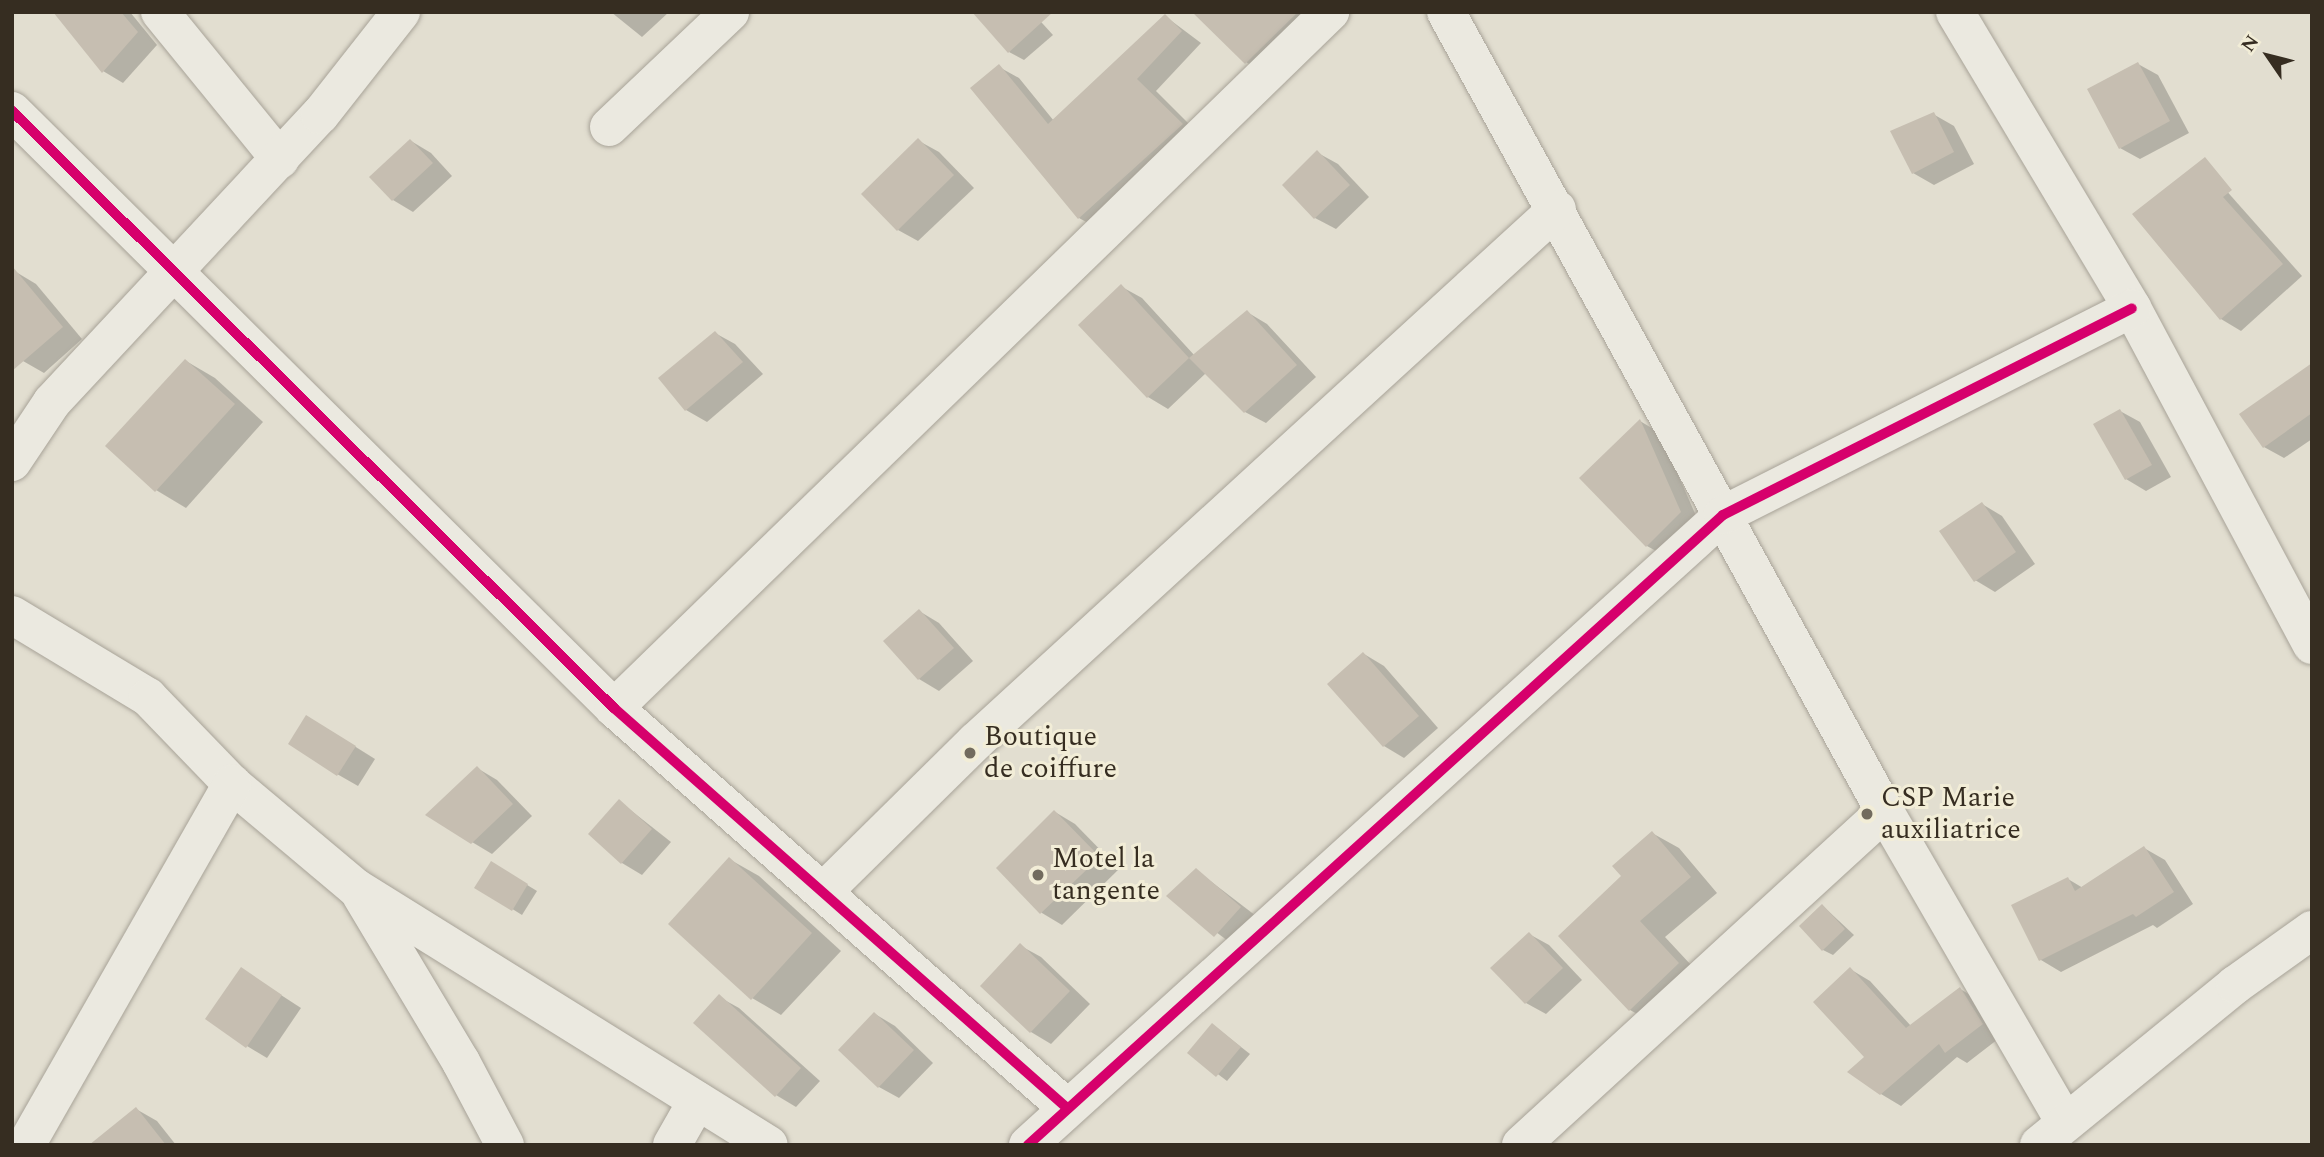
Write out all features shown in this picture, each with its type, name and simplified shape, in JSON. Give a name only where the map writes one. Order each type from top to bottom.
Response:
[{"type":"street","points":[[160,12],[280,159]]},
{"type":"street","points":[[12,462],[52,402],[280,159],[401,12]]},
{"type":"street","points":[[609,127],[730,12]]},
{"type":"street","points":[[614,708],[1330,12]]},
{"type":"street","points":[[1446,12],[1557,209],[1885,812],[2051,1133],[2312,930]]},
{"type":"street","points":[[1955,12],[2132,309],[2312,645]]},
{"type":"street","points":[[12,111],[614,708],[1067,1108]]},
{"type":"street","points":[[823,892],[975,742],[1557,209]]},
{"type":"street","points":[[1028,1145],[1723,515],[2132,309]]},
{"type":"street","points":[[12,614],[148,697],[232,784],[356,888],[769,1145]]},
{"type":"street","points":[[26,1145],[232,784]]},
{"type":"street","points":[[1521,1145],[1885,812]]},
{"type":"street","points":[[356,888],[461,1062],[505,1145]]},
{"type":"street","points":[[672,1145],[697,1101]]},
{"type":"building","points":[[53,12],[121,12],[138,32],[102,73]]},
{"type":"building","points":[[972,12],[1053,12],[1008,53]]},
{"type":"building","points":[[1192,12],[1298,12],[1245,64]]},
{"type":"building","points":[[1165,14],[1182,31],[1137,79],[1183,124],[1078,219],[970,88],[999,64],[1048,124]]},
{"type":"building","points":[[2138,62],[2170,121],[2119,149],[2087,89]]},
{"type":"building","points":[[1934,112],[1954,152],[1912,174],[1890,131]]},
{"type":"building","points":[[918,138],[954,175],[897,231],[861,194]]},
{"type":"building","points":[[410,139],[433,163],[392,201],[369,177]]},
{"type":"building","points":[[1317,150],[1350,185],[1314,219],[1282,185]]},
{"type":"building","points":[[2205,157],[2232,190],[2223,197],[2283,264],[2220,320],[2132,214]]},
{"type":"building","points":[[12,266],[63,327],[12,371]]},
{"type":"building","points":[[1121,284],[1189,358],[1147,398],[1078,325]]},
{"type":"building","points":[[1247,310],[1297,365],[1244,413],[1189,358]]},
{"type":"building","points":[[715,331],[743,362],[685,411],[658,378]]},
{"type":"building","points":[[185,359],[235,404],[155,492],[105,446]]},
{"type":"building","points":[[2312,363],[2312,413],[2263,448],[2239,414]]},
{"type":"building","points":[[2120,409],[2152,465],[2125,480],[2093,424]]},
{"type":"building","points":[[1640,419],[1681,512],[1646,547],[1579,478]]},
{"type":"building","points":[[1982,502],[2016,552],[1974,582],[1939,531]]},
{"type":"building","points":[[919,609],[954,648],[918,680],[883,641]]},
{"type":"building","points":[[1363,652],[1419,716],[1383,747],[1327,684]]},
{"type":"building","points":[[306,715],[356,746],[337,776],[288,744]]},
{"type":"building","points":[[477,766],[513,804],[471,844],[425,815]]},
{"type":"building","points":[[619,799],[652,829],[621,864],[588,834]]},
{"type":"building","points":[[1054,810],[1100,857],[1040,914],[996,868]]},
{"type":"building","points":[[1652,831],[1691,877],[1640,921],[1679,963],[1629,1011],[1558,936],[1621,876],[1612,866]]},
{"type":"building","points":[[2144,846],[2174,892],[2136,917],[2133,914],[2039,961],[2011,905],[2068,877],[2075,891]]},
{"type":"building","points":[[729,857],[812,933],[751,1000],[668,924]]},
{"type":"building","points":[[491,861],[528,884],[512,911],[474,888]]},
{"type":"building","points":[[1196,868],[1241,907],[1214,937],[1166,896]]},
{"type":"building","points":[[1822,904],[1845,929],[1822,951],[1799,926]]},
{"type":"building","points":[[1529,932],[1563,968],[1525,1004],[1490,968]]},
{"type":"building","points":[[1020,943],[1070,991],[1030,1033],[980,986]]},
{"type":"building","points":[[241,967],[282,995],[246,1048],[205,1019]]},
{"type":"building","points":[[1850,967],[1906,1028],[1960,987],[1983,1024],[1945,1053],[1939,1044],[1880,1095],[1847,1072],[1864,1057],[1813,1002]]},
{"type":"building","points":[[719,994],[801,1068],[775,1097],[693,1023]]},
{"type":"building","points":[[874,1012],[914,1050],[878,1088],[838,1050]]},
{"type":"building","points":[[1212,1023],[1241,1047],[1216,1077],[1187,1053]]},
{"type":"building","points":[[136,1107],[166,1145],[89,1145]]},
{"type":"cycle path","points":[[12,111],[614,708],[1067,1108]]},
{"type":"cycle path","points":[[1028,1145],[1723,515],[2132,308]]},
{"type":"place","name":"Boutique de coiffure","points":[[970,753]]},
{"type":"place","name":"CSP Marie auxiliatrice","points":[[1867,814]]},
{"type":"place","name":"Motel la tangente","points":[[1038,875]]}]
